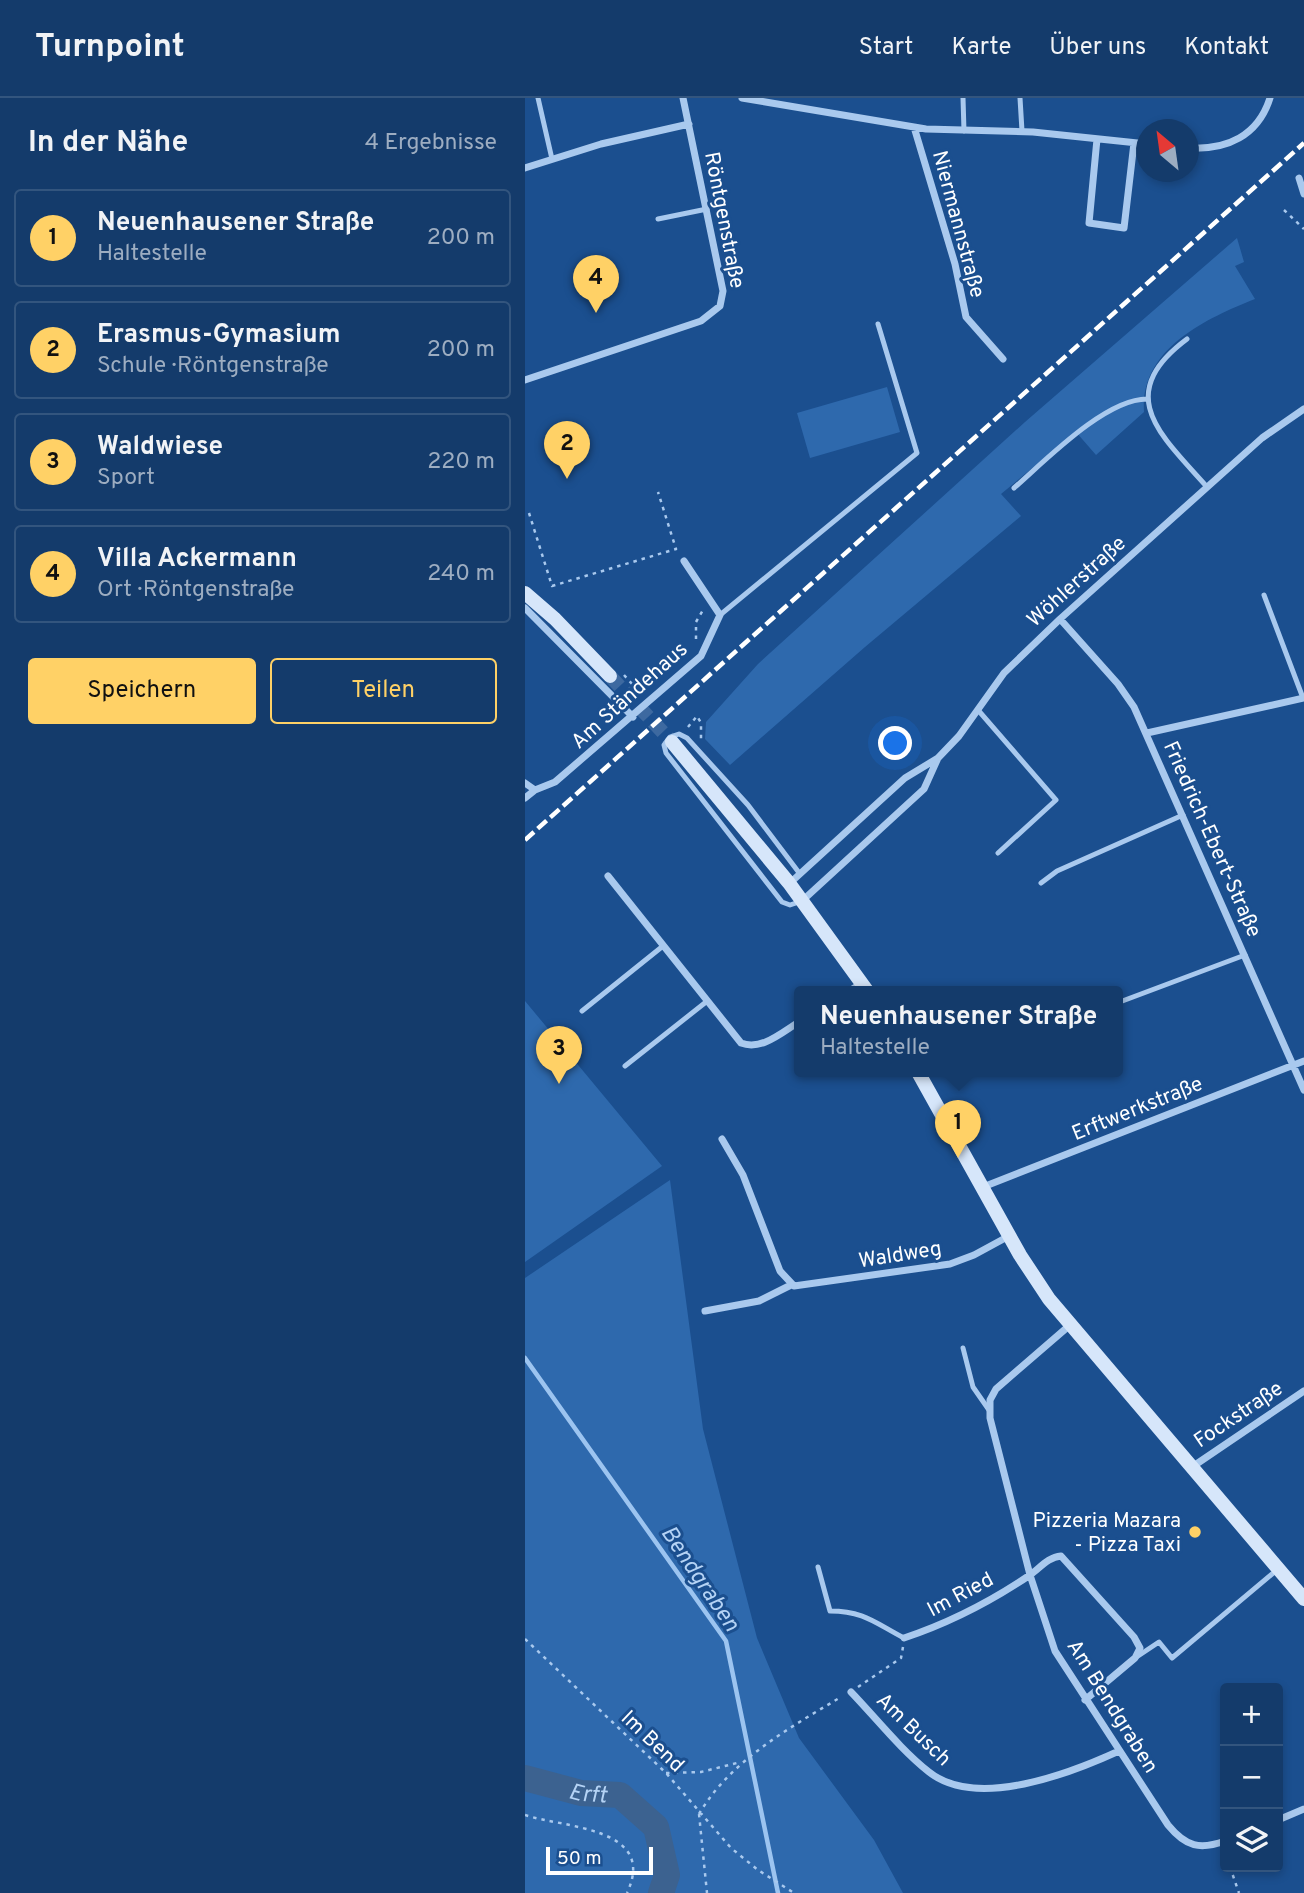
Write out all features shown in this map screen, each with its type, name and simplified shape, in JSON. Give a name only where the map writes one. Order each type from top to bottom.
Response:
[{"type":"main road","points":[[525,593],[555,619],[610,676]]},
{"type":"main road","points":[[673,742],[794,879],[802,901],[864,986]]},
{"type":"main road","points":[[921,1077],[1039,1285],[1070,1325],[1304,1599]]},
{"type":"street","name":"Röntgenstraße","points":[[525,380],[715,314],[723,297],[683,98]]},
{"type":"street","points":[[742,98],[914,127],[964,131],[1022,131],[1097,139],[1134,143],[1124,228],[1089,223],[1097,139]]},
{"type":"street","points":[[1199,147],[1228,145],[1254,127],[1270,98]]},
{"type":"street","points":[[525,168],[601,144],[689,124]]},
{"type":"street","name":"Niermannstraße","points":[[914,127],[955,264],[966,317],[1003,359]]},
{"type":"street","points":[[1299,178],[1304,194]]},
{"type":"street","name":"Wöhlerstraße","points":[[802,901],[924,789],[938,758],[978,710],[1004,673],[1207,487],[1276,427],[1304,409]]},
{"type":"street","points":[[684,561],[720,615]]},
{"type":"street","points":[[525,608],[633,718]]},
{"type":"street","name":"Am Ständehaus","points":[[525,798],[535,790],[555,782],[633,718],[701,656],[720,615]]},
{"type":"street","name":"Friedrich-Ebert-Straße","points":[[1060,619],[1127,695],[1147,733],[1304,1090]]},
{"type":"street","points":[[1147,733],[1304,698]]},
{"type":"street","name":"Wöhlerstraße","points":[[794,879],[912,772],[938,758]]},
{"type":"street","points":[[525,783],[535,790]]},
{"type":"street","points":[[608,876],[735,1038],[746,1045],[763,1043],[794,1024]]},
{"type":"street","name":"Erftwerkstraße","points":[[983,1188],[1304,1061]]},
{"type":"street","points":[[722,1139],[743,1175],[780,1271],[791,1285]]},
{"type":"street","name":"Waldweg","points":[[705,1311],[759,1301],[791,1285],[810,1286],[950,1264],[974,1255],[1009,1236]]},
{"type":"street","points":[[989,1410],[996,1389],[1070,1325]]},
{"type":"street","name":"Fockstraße","points":[[1192,1467],[1304,1391]]},
{"type":"street","name":"Am Bendgraben","points":[[989,1410],[1030,1575],[1055,1651],[1168,1825],[1183,1841],[1202,1847],[1220,1842]]},
{"type":"street","name":"Im Ried","points":[[904,1638],[949,1623],[1030,1575],[1054,1557],[1066,1559],[1138,1642],[1140,1650],[1135,1658]]},
{"type":"street","points":[[1085,1700],[1135,1658]]},
{"type":"street","name":"Am Busch","points":[[851,1692],[929,1772],[949,1784],[986,1788],[1018,1784],[1063,1774],[1119,1751]]},
{"type":"street","points":[[1283,1819],[1304,1809]]},
{"type":"lane","points":[[538,98],[552,159]]},
{"type":"lane","points":[[963,98],[964,131]]},
{"type":"lane","points":[[1020,98],[1022,131]]},
{"type":"lane","points":[[658,219],[707,209]]},
{"type":"lane","points":[[720,615],[917,453],[879,324]]},
{"type":"lane","points":[[1187,339],[1157,367],[1147,399],[1158,431],[1207,487]]},
{"type":"lane","points":[[1014,488],[1104,415],[1132,400],[1147,399]]},
{"type":"lane","points":[[1264,595],[1304,698]]},
{"type":"lane","points":[[978,710],[1056,800],[998,853]]},
{"type":"lane","points":[[794,879],[754,812],[687,738],[676,734],[667,739],[664,745],[666,753],[782,902],[792,905],[802,901]]},
{"type":"lane","points":[[1041,883],[1057,871],[1183,815]]},
{"type":"lane","points":[[582,1011],[663,946]]},
{"type":"lane","points":[[1123,1001],[1245,955]]},
{"type":"lane","points":[[625,1066],[706,1002]]},
{"type":"lane","points":[[963,1348],[972,1387],[989,1410]]},
{"type":"lane","points":[[818,1567],[830,1611],[853,1611],[865,1615],[904,1638]]},
{"type":"lane","points":[[1135,1658],[1159,1643],[1173,1658],[1278,1569]]},
{"type":"path","points":[[1284,210],[1304,229]]},
{"type":"path","points":[[541,590],[676,549],[659,492]]},
{"type":"path","points":[[529,513],[552,586]]},
{"type":"path","points":[[695,646],[695,625],[700,613]]},
{"type":"path","points":[[632,684],[644,688]]},
{"type":"path","points":[[687,732],[688,723],[697,716],[701,723],[703,742]]},
{"type":"path","points":[[707,1893],[699,1814],[717,1786],[741,1762],[901,1658],[904,1638]]},
{"type":"path","name":"Im Bend","points":[[525,1639],[666,1773],[731,1848],[758,1870],[794,1893]]},
{"type":"path","points":[[666,1773],[701,1772],[741,1762]]},
{"type":"path","points":[[525,1815],[605,1834],[620,1841],[629,1854],[632,1867],[627,1893]]},
{"type":"path","points":[[1232,1872],[1239,1893]]},
{"type":"shaded area","points":[[1237,238],[1244,262],[1235,266],[1255,299],[1216,316],[1179,339],[1164,354],[1153,371],[1146,390],[1144,412],[1096,455],[1076,432],[1001,494],[1021,516],[730,765],[705,739],[706,722],[758,664],[1025,422]]},
{"type":"shaded area","points":[[887,387],[900,432],[810,458],[797,413]]},
{"type":"shaded area","points":[[525,1001],[662,1166],[525,1262]]},
{"type":"shaded area","points":[[670,1180],[703,1429],[757,1638],[799,1738],[874,1840],[903,1893],[525,1893],[525,1278]]},
{"type":"waterway","name":"Bendgraben","points":[[525,1358],[726,1641],[778,1893]]},
{"type":"waterway","name":"Erft","points":[[525,1778],[581,1793],[620,1795],[656,1827],[667,1875],[661,1893]]},
{"type":"tunnel","points":[[610,676],[672,742]]},
{"type":"railway","points":[[525,840],[1304,143]]},
{"type":"place","name":"Villa Ackermann","points":[[596,313]]},
{"type":"place","name":"Erasmus-Gymasium","points":[[567,479]]},
{"type":"place","name":"Waldwiese","points":[[559,1084]]},
{"type":"place","name":"Neuenhausener Straße","points":[[958,1158]]},
{"type":"place","name":"Pizzeria Mazara - Pizza Taxi","points":[[1195,1532]]}]
